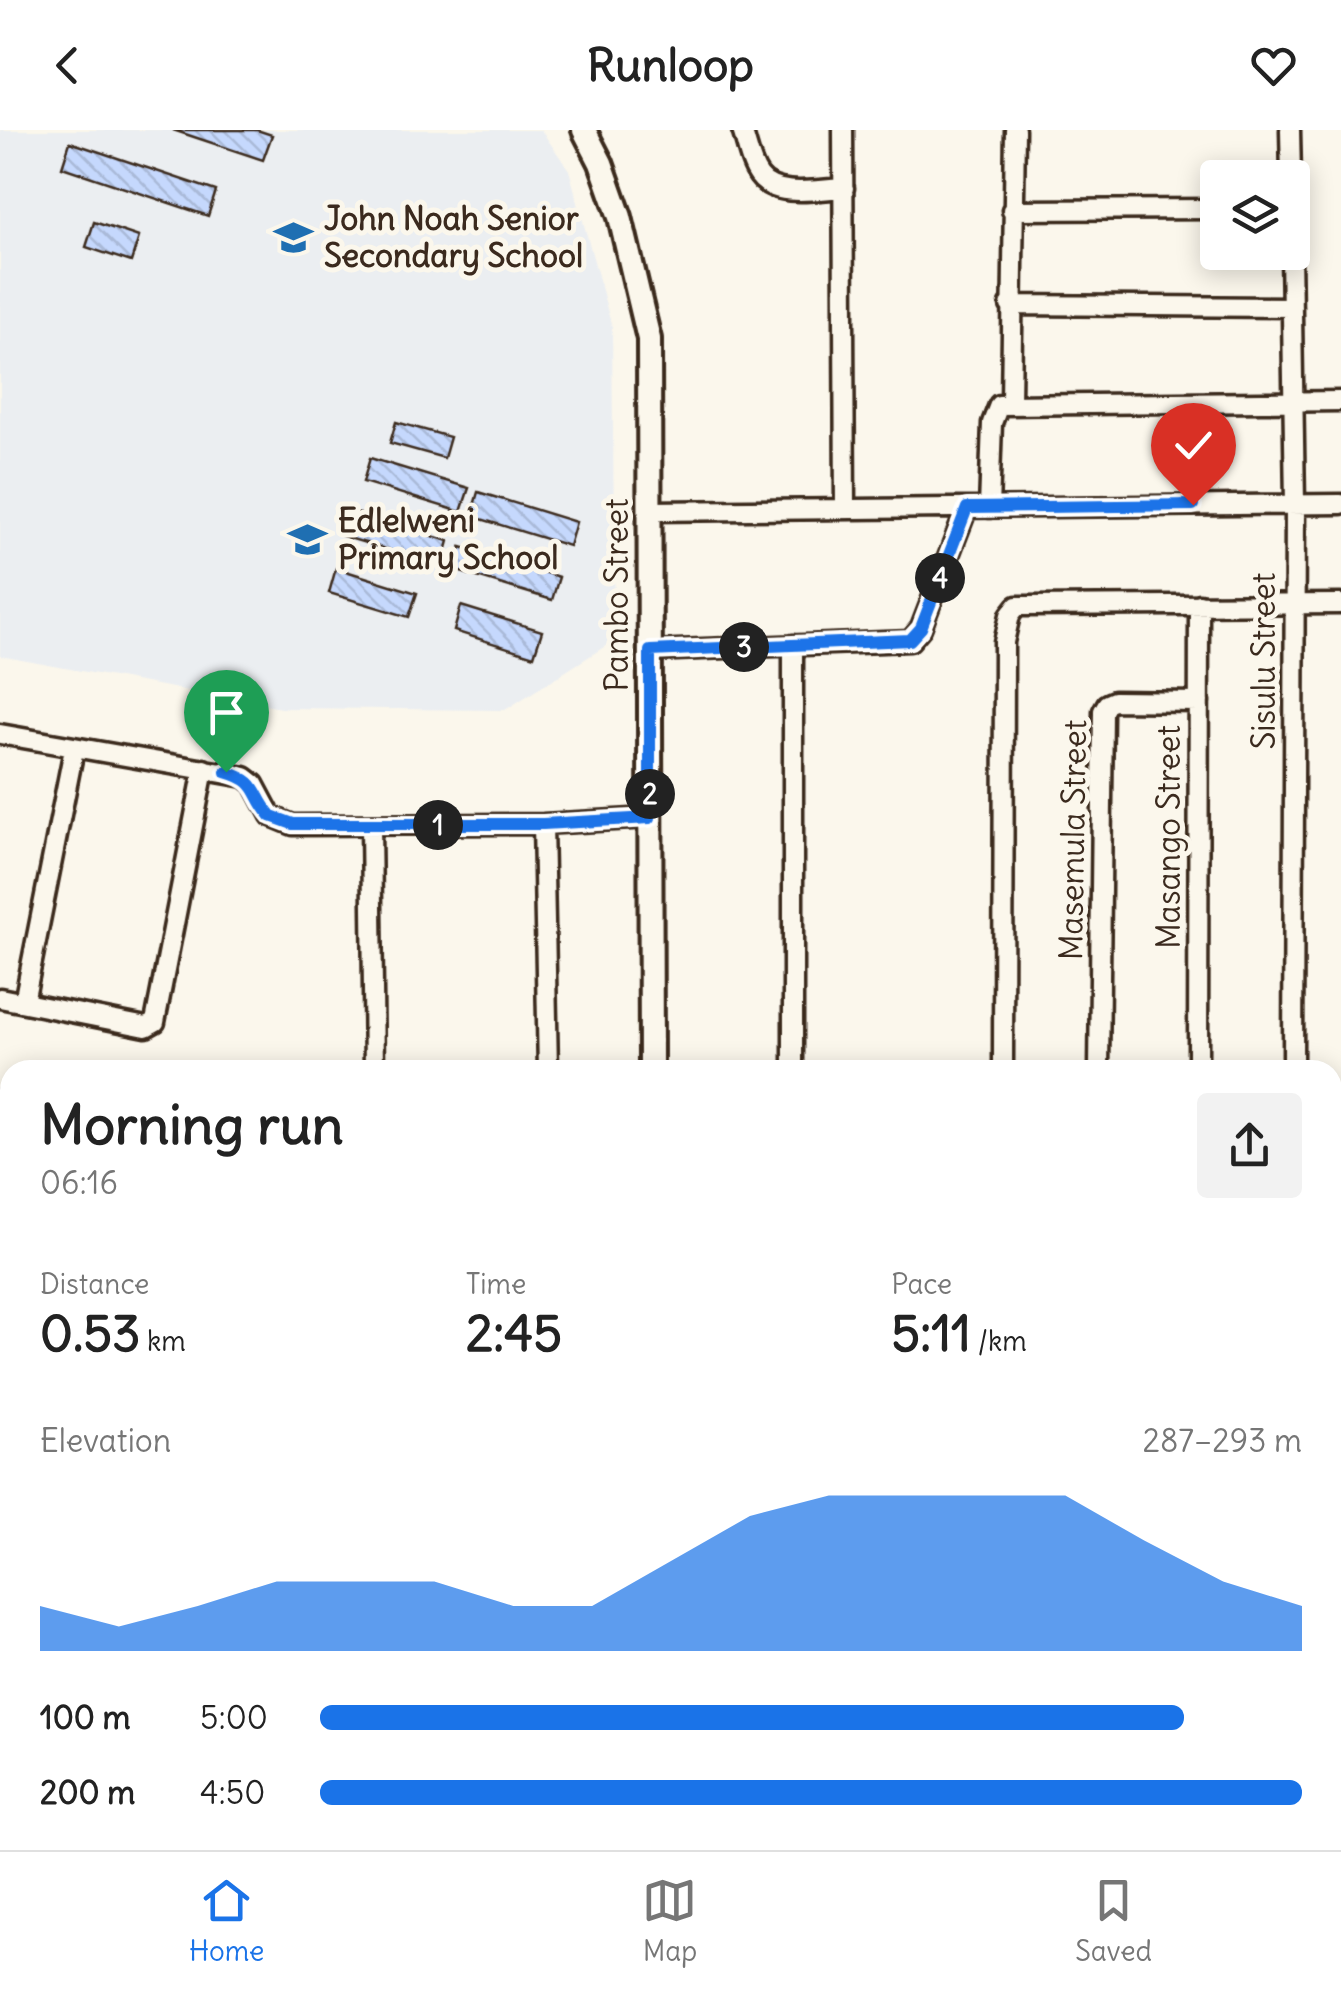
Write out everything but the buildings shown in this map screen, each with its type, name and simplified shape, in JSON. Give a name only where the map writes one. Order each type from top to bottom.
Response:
[{"type":"street","name":"Pambo Street","points":[[584,130],[620,216],[650,340],[651,1060]]},
{"type":"street","points":[[742,130],[757,173],[770,185],[781,189],[844,188]]},
{"type":"street","points":[[844,130],[846,509]]},
{"type":"street","points":[[1010,402],[1015,130]]},
{"type":"street","points":[[1290,130],[1291,160]]},
{"type":"street","points":[[1012,210],[1200,208]]},
{"type":"street","name":"Sisulu Street","points":[[1291,270],[1295,504],[1293,1060]]},
{"type":"street","points":[[1010,306],[1292,306]]},
{"type":"street","points":[[989,508],[994,411],[999,405],[1341,402]]},
{"type":"street","points":[[650,511],[1341,504]]},
{"type":"street","points":[[650,651],[910,640],[921,628],[967,508]]},
{"type":"street","name":"Masango Street","points":[[1198,604],[1198,1060]]},
{"type":"street","points":[[1003,1060],[1004,642],[1007,625],[1018,606],[1341,604]]},
{"type":"street","points":[[792,645],[793,1060]]},
{"type":"street","name":"Masemula Street","points":[[1099,1060],[1103,712],[1114,701],[1200,702]]},
{"type":"street","points":[[0,734],[245,777],[254,784],[265,808],[276,820],[293,824],[543,824],[650,818]]},
{"type":"street","points":[[24,1002],[74,749]]},
{"type":"street","points":[[0,998],[146,1026],[155,1022],[204,769]]},
{"type":"street","points":[[543,824],[548,1060]]},
{"type":"street","points":[[370,826],[374,1060]]},
{"type":"shaded area","points":[[0,130],[541,130],[569,170],[612,327],[615,640],[505,710],[281,708],[0,656]]},
{"type":"place","name":"John Noah Senior Secondary School","points":[[294,237]]},
{"type":"place","name":"Edlelweni Primary School","points":[[308,539]]},
{"type":"route","points":[[226,772],[245,777],[254,784],[271,816],[293,824],[543,824],[650,818],[650,651],[910,640],[921,628],[967,508],[1193,505]]}]
